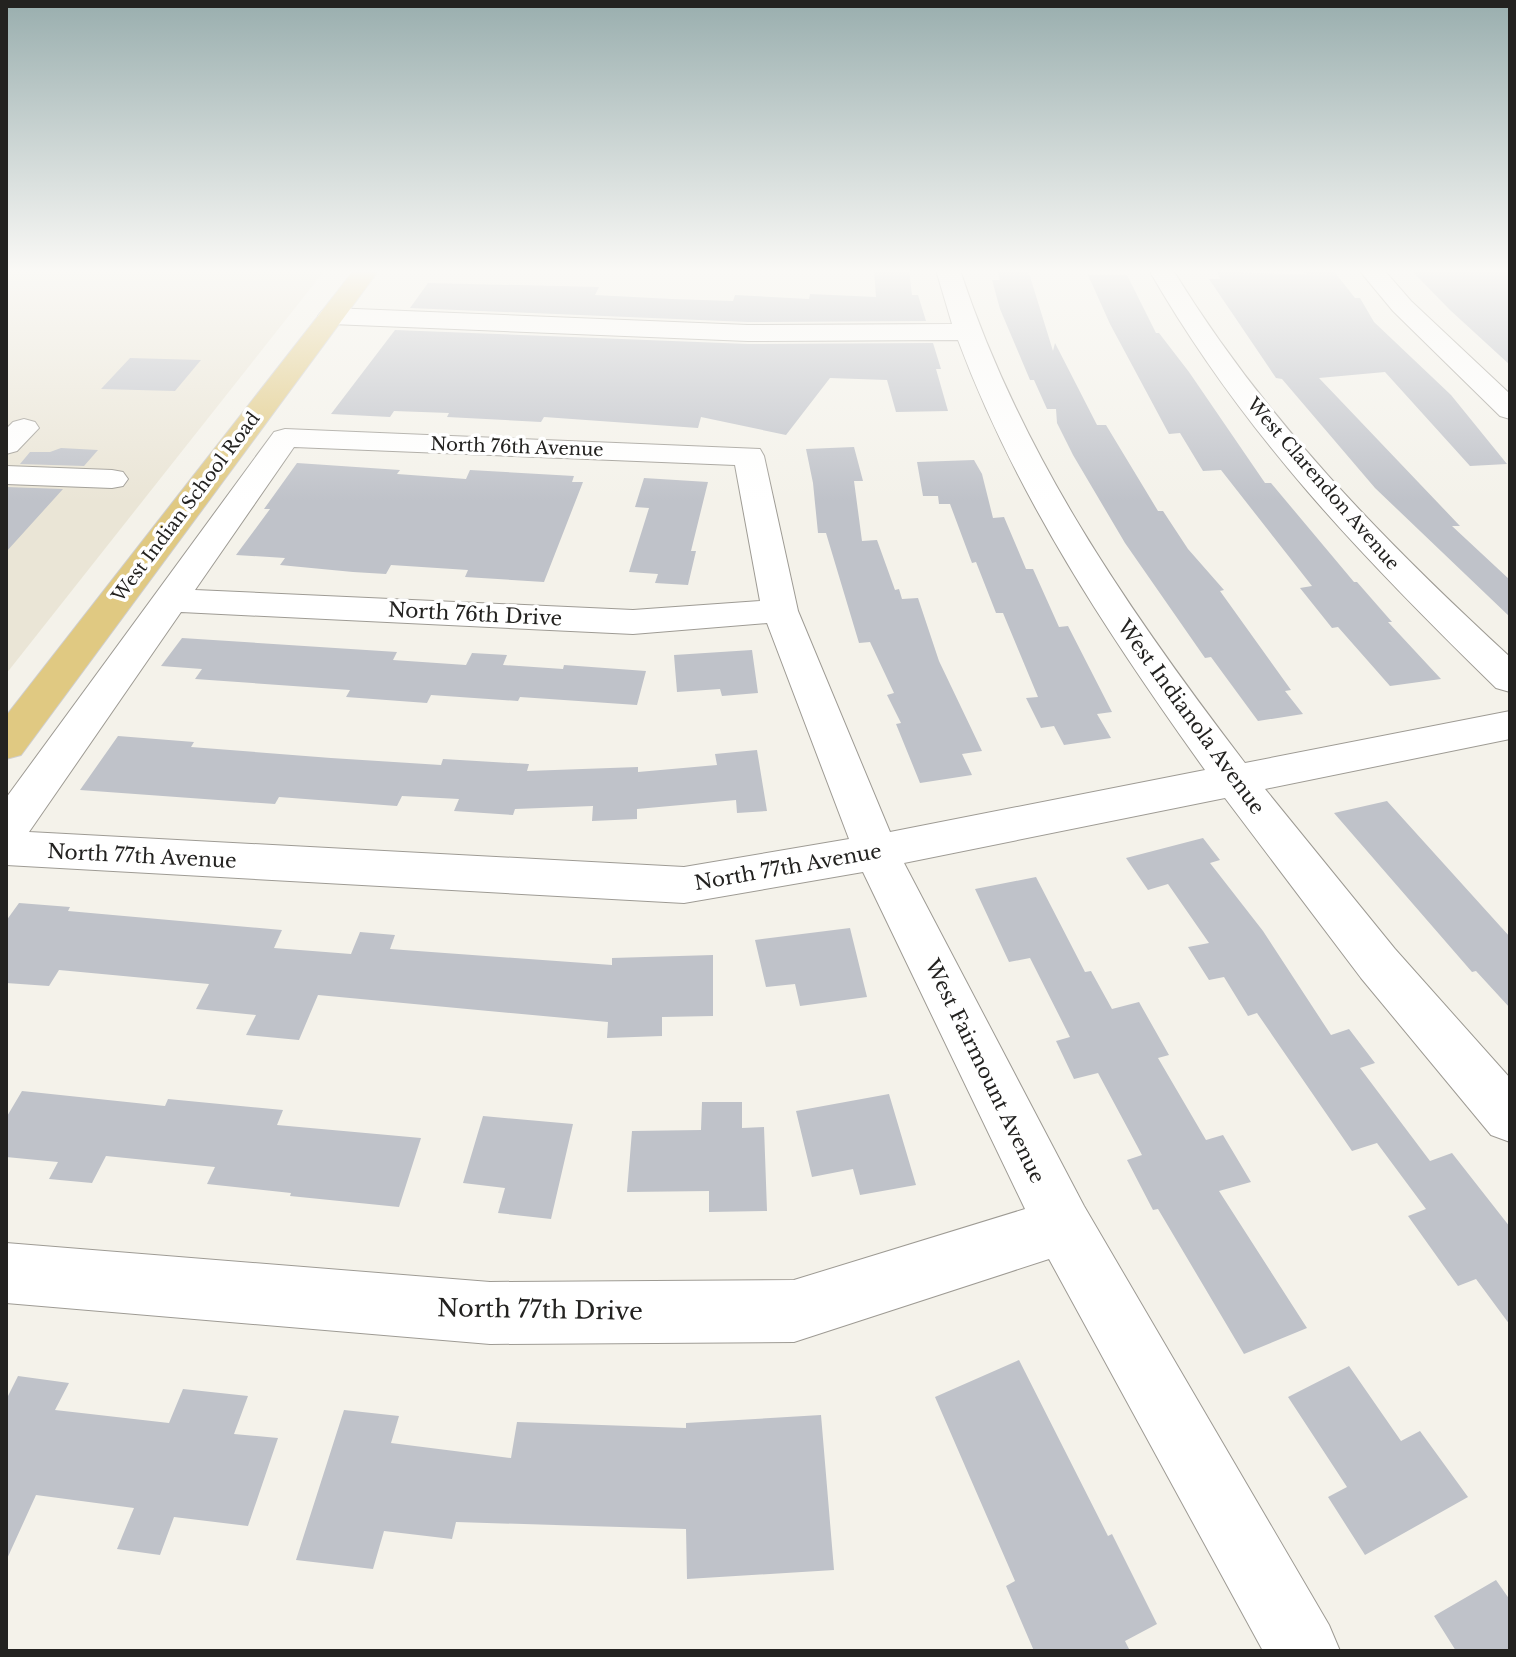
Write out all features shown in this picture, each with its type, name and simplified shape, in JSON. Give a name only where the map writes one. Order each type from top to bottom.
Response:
[{"type":"main road","name":"West Indian School Road","points":[[6,745],[307,347]]},
{"type":"street","name":"West Indianola Avenue","points":[[973,347],[1008,429],[1044,500],[1113,609],[1233,779],[1335,910],[1510,1117]]},
{"type":"street","name":"West Clarendon Avenue","points":[[1212,347],[1295,458],[1375,547],[1510,679]]},
{"type":"street","points":[[1445,347],[1510,410]]},
{"type":"street","name":"North 76th Avenue","points":[[285,438],[749,456]]},
{"type":"street","name":"West Indian School Road","points":[[6,831],[285,438]]},
{"type":"street","name":"West Fairmount Avenue","points":[[749,456],[780,611],[876,852],[1063,1226],[1303,1651]]},
{"type":"street","points":[[6,475],[112,479]]},
{"type":"street","name":"North 76th Drive","points":[[171,600],[633,622],[780,611]]},
{"type":"street","name":"North 77th Avenue","points":[[6,848],[684,885],[876,852],[1510,725]]},
{"type":"street","name":"North 77th Drive","points":[[6,1273],[490,1313],[794,1311],[1063,1226]]},
{"type":"shaded area","points":[[6,347],[264,347],[6,674]]},
{"type":"building","points":[[382,347],[934,347],[941,369],[936,369],[948,411],[896,412],[887,380],[830,378],[786,435],[701,417],[698,428],[544,417],[541,422],[447,417],[449,413],[394,411],[390,417],[331,414]]},
{"type":"building","points":[[1016,347],[1052,347],[1053,351],[1057,347],[1097,425],[1106,425],[1158,511],[1163,511],[1188,549],[1224,590],[1220,591],[1291,690],[1285,691],[1303,714],[1258,721],[1211,657],[1205,658],[1125,543],[1073,455],[1057,423],[1056,409],[1047,409],[1034,380],[1030,380]]},
{"type":"building","points":[[1123,347],[1170,347],[1265,483],[1271,483],[1392,622],[1388,622],[1441,679],[1390,686],[1338,627],[1332,628],[1300,588],[1312,586],[1221,470],[1203,471],[1180,433],[1169,434]]},
{"type":"building","points":[[1255,347],[1401,347],[1451,395],[1507,464],[1470,466],[1385,372],[1319,378],[1460,526],[1452,526],[1510,580],[1510,617],[1375,488],[1282,379],[1276,378]]},
{"type":"building","points":[[1491,347],[1510,347],[1510,365]]},
{"type":"building","points":[[130,358],[201,360],[175,391],[101,389]]},
{"type":"building","points":[[854,447],[863,481],[854,481],[862,541],[877,540],[895,590],[899,589],[902,599],[918,598],[939,661],[982,751],[962,754],[972,775],[920,783],[896,724],[901,723],[887,695],[894,693],[870,642],[859,643],[826,533],[818,533],[806,449]]},
{"type":"building","points":[[61,448],[98,450],[84,466],[20,464],[30,452],[50,452]]},
{"type":"building","points":[[974,460],[982,474],[993,518],[1004,517],[1026,569],[1033,569],[1059,627],[1068,626],[1112,712],[1097,714],[1111,738],[1064,745],[1054,726],[1041,728],[1026,698],[1038,697],[1003,613],[996,613],[976,562],[972,563],[950,504],[939,504],[938,496],[923,496],[917,462]]},
{"type":"building","points":[[297,463],[400,470],[397,474],[466,479],[470,470],[574,476],[572,482],[583,482],[544,582],[465,577],[468,570],[391,565],[386,574],[353,572],[280,565],[285,558],[236,555],[270,509],[264,509]]},
{"type":"building","points":[[644,478],[708,482],[691,551],[696,551],[688,585],[655,583],[658,574],[629,572],[649,508],[635,507]]},
{"type":"building","points":[[6,487],[63,489],[6,552]]},
{"type":"building","points":[[182,638],[397,652],[393,660],[466,665],[472,653],[507,655],[503,665],[563,669],[564,665],[646,671],[637,705],[431,695],[427,703],[346,697],[350,690],[195,679],[202,669],[161,666]]},
{"type":"building","points":[[752,650],[758,693],[722,696],[720,689],[677,692],[674,655]]},
{"type":"building","points":[[118,736],[194,742],[191,747],[331,758],[441,765],[443,759],[529,764],[527,771],[638,767],[638,772],[717,765],[715,754],[757,750],[767,811],[737,813],[736,800],[637,809],[637,819],[592,821],[593,806],[515,809],[513,815],[454,811],[459,799],[402,796],[397,806],[279,797],[275,804],[80,790]]},
{"type":"building","points":[[1387,801],[1510,937],[1510,1008],[1476,971],[1472,972],[1334,813]]},
{"type":"building","points":[[1203,838],[1220,860],[1210,863],[1263,931],[1331,1035],[1349,1029],[1375,1063],[1360,1068],[1430,1161],[1452,1153],[1510,1227],[1510,1325],[1476,1279],[1458,1286],[1408,1216],[1426,1209],[1377,1143],[1352,1151],[1257,1013],[1248,1016],[1224,977],[1209,980],[1188,947],[1209,943],[1168,884],[1148,890],[1126,858]]},
{"type":"building","points":[[1036,877],[1085,972],[1091,971],[1112,1009],[1139,1002],[1169,1055],[1158,1058],[1206,1140],[1223,1135],[1251,1182],[1219,1191],[1307,1328],[1244,1354],[1158,1209],[1153,1210],[1127,1160],[1142,1155],[1098,1073],[1074,1079],[1056,1041],[1070,1037],[1030,958],[1009,962],[975,889]]},
{"type":"building","points":[[19,903],[70,907],[68,911],[282,930],[274,948],[351,954],[360,932],[395,935],[390,949],[612,965],[612,958],[713,955],[713,1016],[662,1017],[662,1036],[607,1038],[608,1022],[318,995],[299,1040],[246,1035],[256,1015],[196,1009],[209,984],[59,970],[49,986],[6,983],[6,921]]},
{"type":"building","points":[[850,928],[867,997],[800,1006],[795,984],[766,987],[755,940]]},
{"type":"building","points":[[22,1091],[165,1106],[168,1099],[283,1110],[277,1125],[421,1138],[399,1207],[207,1184],[215,1167],[106,1156],[92,1183],[49,1179],[58,1162],[6,1157],[6,1118]]},
{"type":"building","points":[[889,1094],[916,1185],[860,1195],[853,1169],[812,1177],[796,1111]]},
{"type":"building","points":[[702,1102],[742,1102],[742,1128],[764,1127],[767,1211],[709,1212],[709,1191],[627,1192],[632,1131],[701,1130]]},
{"type":"building","points":[[483,1116],[573,1124],[551,1219],[498,1213],[505,1188],[463,1183]]},
{"type":"building","points":[[1019,1360],[1108,1536],[1112,1534],[1157,1624],[1125,1641],[1130,1651],[1034,1651],[1006,1586],[1015,1581],[935,1397]]},
{"type":"building","points":[[1349,1366],[1401,1441],[1420,1431],[1468,1497],[1365,1555],[1328,1497],[1347,1487],[1288,1397]]},
{"type":"building","points":[[18,1376],[69,1383],[55,1410],[169,1423],[183,1389],[248,1396],[234,1434],[278,1438],[248,1526],[174,1517],[160,1555],[117,1549],[134,1508],[36,1495],[6,1561],[6,1400]]},
{"type":"building","points":[[344,1410],[399,1416],[391,1443],[511,1458],[517,1422],[686,1428],[686,1423],[821,1415],[834,1570],[687,1579],[686,1529],[456,1522],[452,1539],[384,1531],[373,1569],[296,1560]]},
{"type":"building","points":[[1496,1580],[1510,1600],[1510,1651],[1456,1651],[1434,1616]]}]
